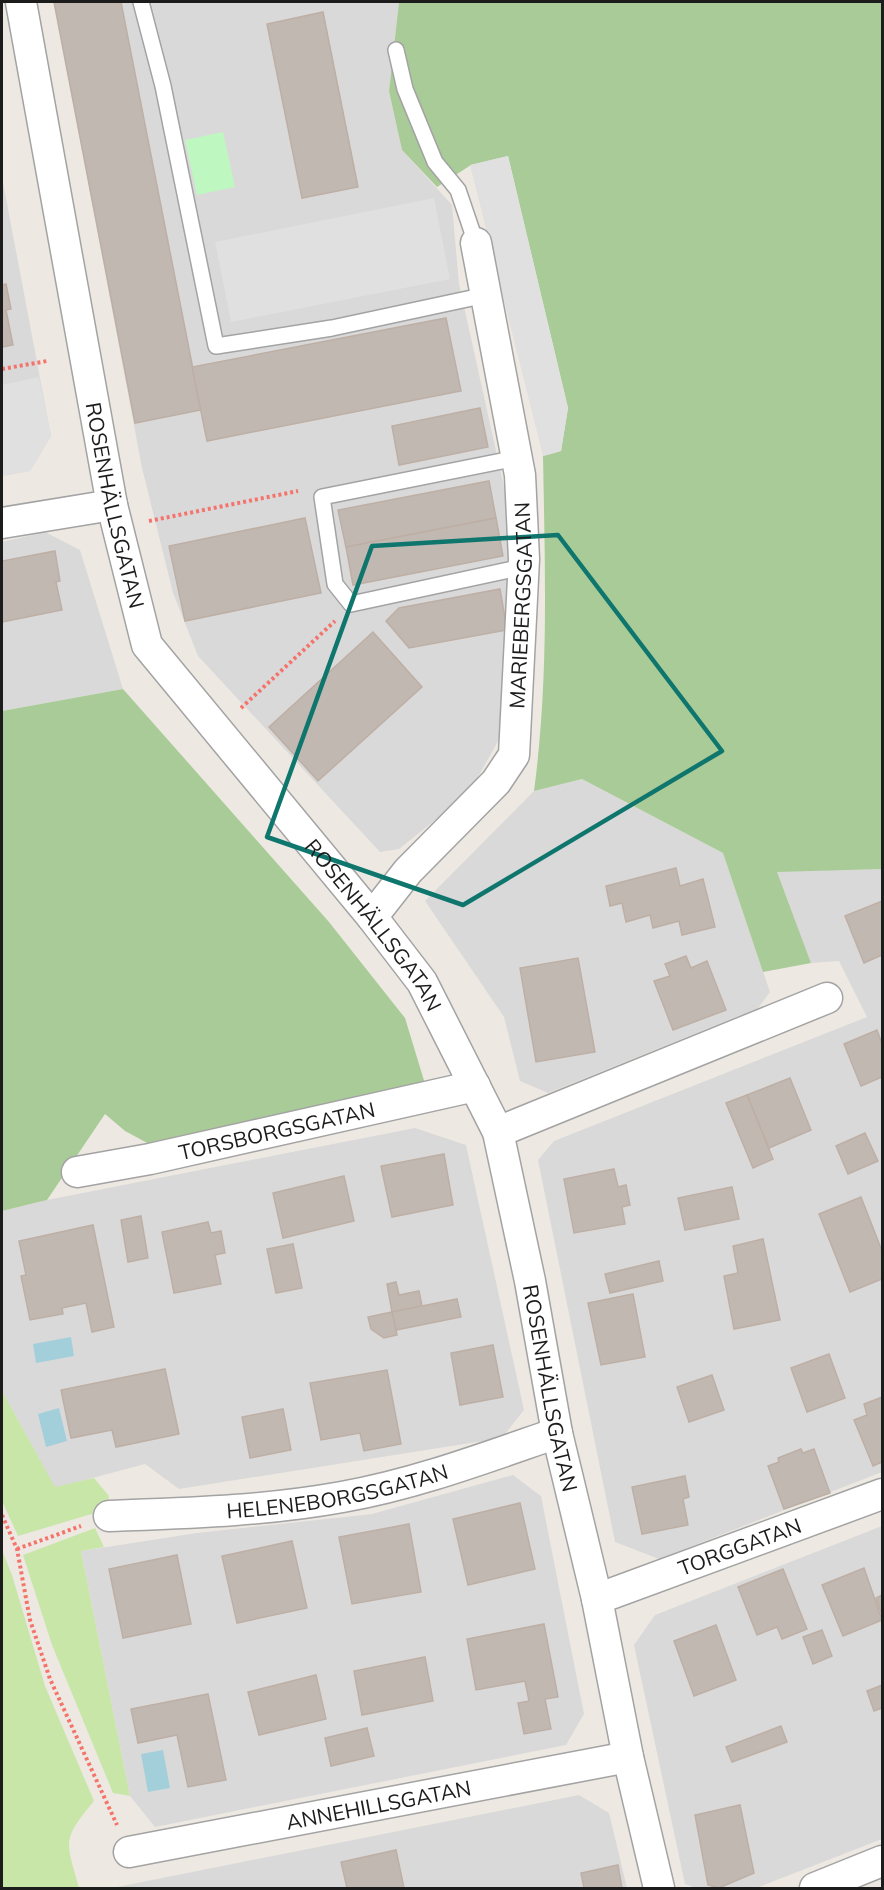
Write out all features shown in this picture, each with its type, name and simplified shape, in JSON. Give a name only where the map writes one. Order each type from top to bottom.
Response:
[{"type":"street","name":"ROSENHÄLLSGATAN","points":[[21,2],[112,505],[147,645],[372,917],[422,982],[498,1132],[530,1281],[557,1433],[597,1599],[628,1757],[659,1888]]},
{"type":"street","name":"MARIEBERGSGATAN","points":[[372,917],[408,871],[496,782],[514,754],[523,567],[517,459],[476,243]]},
{"type":"street","points":[[2,523],[112,505]]},
{"type":"street","points":[[498,1132],[827,998]]},
{"type":"street","name":"TORSBORGSGATAN","points":[[77,1172],[150,1159],[475,1086]]},
{"type":"street","name":"HELENEBORGSGATAN","points":[[109,1516],[285,1507],[345,1497],[441,1473],[557,1433]]},
{"type":"street","name":"TORGGATAN","points":[[597,1599],[882,1494]]},
{"type":"street","name":"ANNEHILLSGATAN","points":[[129,1852],[628,1757]]},
{"type":"street","points":[[815,1888],[882,1861]]},
{"type":"lane","points":[[141,2],[163,86],[216,346],[332,328],[486,294]]},
{"type":"lane","points":[[396,50],[405,89],[435,162],[458,190],[476,243]]},
{"type":"lane","points":[[517,459],[322,497],[335,584],[351,604],[523,567]]},
{"type":"path","points":[[2,369],[47,361]]},
{"type":"path","points":[[149,521],[298,491],[322,497]]},
{"type":"path","points":[[241,708],[351,604]]},
{"type":"path","points":[[2,1515],[17,1549],[30,1620],[50,1679],[129,1852]]},
{"type":"path","points":[[17,1549],[109,1516]]},
{"type":"highlighted area","points":[[558,535],[722,751],[463,905],[267,837],[372,546]]},
{"type":"shaded area","points":[[54,2],[399,2],[389,90],[402,150],[452,205],[459,284],[508,505],[511,718],[469,793],[399,849],[380,852],[198,656],[173,593],[142,468]]},
{"type":"shaded area","points":[[508,156],[568,408],[561,451],[543,456],[470,165]]},
{"type":"shaded area","points":[[2,177],[51,436],[30,471],[2,476]]},
{"type":"shaded area","points":[[434,198],[450,279],[231,322],[215,242]]},
{"type":"shaded area","points":[[39,377],[51,436],[30,471],[2,476],[2,385]]},
{"type":"shaded area","points":[[45,532],[80,550],[123,689],[2,711],[2,542]]},
{"type":"shaded area","points":[[582,779],[723,853],[770,992],[758,1008],[548,1093],[520,1081],[504,1017],[425,901],[534,791]]},
{"type":"shaded area","points":[[882,869],[882,1472],[659,1559],[615,1542],[538,1160],[554,1141],[867,1017],[839,961],[811,963],[776,871]]},
{"type":"shaded area","points":[[415,1128],[466,1145],[524,1410],[502,1438],[179,1489],[145,1464],[55,1488],[2,1391],[2,1211],[47,1200]]},
{"type":"shaded area","points":[[513,1475],[541,1496],[584,1714],[566,1745],[155,1827],[130,1796],[81,1551],[197,1533],[372,1514]]},
{"type":"shaded area","points":[[882,1526],[882,1839],[756,1888],[696,1888],[685,1884],[634,1645],[655,1615]]},
{"type":"shaded area","points":[[579,1795],[609,1813],[627,1888],[112,1888]]},
{"type":"green space","points":[[399,2],[882,2],[882,869],[777,872],[811,963],[763,972],[723,853],[582,779],[534,791],[544,665],[543,456],[561,451],[568,408],[508,156],[471,165],[437,187],[402,150],[389,91]]},
{"type":"green space","points":[[223,132],[235,187],[197,195],[185,140]]},
{"type":"green space","points":[[123,689],[329,922],[405,1018],[426,1087],[151,1145],[125,1131],[105,1114],[47,1200],[2,1211],[2,711]]},
{"type":"green space","points":[[2,1391],[55,1487],[94,1478],[109,1496],[105,1510],[18,1536],[2,1501]]},
{"type":"green space","points":[[95,1528],[104,1547],[81,1551],[130,1796],[113,1793],[52,1645],[23,1555]]},
{"type":"green space","points":[[2,1550],[12,1575],[45,1686],[94,1801],[71,1833],[69,1842],[71,1860],[79,1888],[2,1888]]},
{"type":"water","points":[[71,1337],[74,1356],[36,1363],[33,1344]]},
{"type":"water","points":[[59,1408],[67,1441],[46,1447],[38,1414]]},
{"type":"water","points":[[163,1750],[170,1788],[148,1792],[141,1754]]},
{"type":"building","points":[[54,2],[121,2],[201,410],[135,423]]},
{"type":"building","points":[[323,12],[358,187],[302,198],[267,24]]},
{"type":"building","points":[[6,284],[11,309],[6,310],[13,345],[2,347],[2,285]]},
{"type":"building","points":[[446,318],[461,391],[207,441],[192,367]]},
{"type":"building","points":[[480,408],[488,447],[399,465],[392,426]]},
{"type":"building","points":[[489,481],[496,518],[346,547],[338,510]]},
{"type":"building","points":[[305,518],[321,593],[185,621],[169,546]]},
{"type":"building","points":[[496,518],[503,556],[353,585],[346,547]]},
{"type":"building","points":[[55,551],[60,581],[56,582],[62,610],[2,622],[2,561]]},
{"type":"building","points":[[500,589],[507,630],[409,648],[386,621],[399,608]]},
{"type":"building","points":[[373,632],[422,687],[318,781],[269,727]]},
{"type":"building","points":[[676,868],[680,886],[703,879],[715,927],[682,935],[679,921],[653,928],[650,915],[626,922],[622,903],[610,906],[606,886]]},
{"type":"building","points":[[882,901],[882,955],[864,963],[845,916]]},
{"type":"building","points":[[686,956],[691,968],[707,961],[726,1010],[673,1030],[654,981],[670,976],[665,964]]},
{"type":"building","points":[[578,958],[595,1052],[536,1062],[520,968]]},
{"type":"building","points":[[877,1030],[882,1044],[882,1077],[861,1086],[844,1044]]},
{"type":"building","points":[[790,1078],[811,1130],[769,1148],[747,1095]]},
{"type":"building","points":[[747,1095],[773,1159],[753,1168],[726,1103]]},
{"type":"building","points":[[865,1133],[878,1161],[848,1174],[836,1146]]},
{"type":"building","points":[[444,1154],[453,1205],[392,1217],[381,1166]]},
{"type":"building","points":[[614,1169],[618,1187],[626,1185],[630,1205],[622,1207],[625,1224],[574,1233],[564,1179]]},
{"type":"building","points":[[344,1176],[354,1221],[283,1238],[273,1193]]},
{"type":"building","points":[[732,1187],[739,1219],[685,1230],[678,1198]]},
{"type":"building","points":[[861,1197],[882,1251],[882,1279],[850,1292],[819,1214]]},
{"type":"building","points":[[141,1216],[148,1258],[128,1262],[121,1220]]},
{"type":"building","points":[[208,1222],[211,1233],[221,1231],[225,1253],[215,1255],[221,1284],[174,1293],[162,1232]]},
{"type":"building","points":[[93,1225],[114,1327],[92,1332],[86,1303],[62,1308],[63,1314],[30,1320],[21,1276],[26,1275],[19,1241]]},
{"type":"building","points":[[763,1239],[780,1320],[734,1329],[724,1276],[738,1273],[733,1246]]},
{"type":"building","points":[[293,1244],[302,1288],[276,1293],[267,1249]]},
{"type":"building","points":[[659,1261],[663,1281],[610,1293],[605,1274]]},
{"type":"building","points":[[396,1282],[399,1295],[419,1291],[422,1306],[392,1312],[387,1284]]},
{"type":"building","points":[[633,1294],[645,1357],[601,1365],[588,1303]]},
{"type":"building","points":[[457,1299],[461,1317],[396,1330],[392,1312]]},
{"type":"building","points":[[392,1312],[397,1335],[384,1338],[371,1329],[368,1317]]},
{"type":"building","points":[[493,1345],[503,1397],[460,1405],[451,1353]]},
{"type":"building","points":[[829,1354],[845,1398],[807,1412],[791,1368]]},
{"type":"building","points":[[165,1369],[179,1434],[116,1447],[112,1430],[71,1438],[61,1390]]},
{"type":"building","points":[[387,1370],[401,1444],[364,1451],[360,1433],[321,1440],[310,1383]]},
{"type":"building","points":[[712,1375],[724,1410],[689,1422],[677,1387]]},
{"type":"building","points":[[882,1397],[882,1462],[873,1466],[854,1420],[867,1415],[864,1404]]},
{"type":"building","points":[[283,1409],[291,1450],[250,1458],[242,1417]]},
{"type":"building","points":[[801,1449],[803,1453],[814,1449],[830,1493],[784,1509],[768,1466],[779,1462],[778,1458]]},
{"type":"building","points":[[685,1476],[689,1497],[683,1499],[688,1525],[642,1534],[632,1487]]},
{"type":"building","points":[[520,1503],[535,1569],[468,1585],[453,1519]]},
{"type":"building","points":[[409,1524],[421,1592],[352,1604],[339,1537]]},
{"type":"building","points":[[292,1541],[307,1608],[237,1623],[222,1556]]},
{"type":"building","points":[[177,1555],[191,1624],[123,1638],[109,1569]]},
{"type":"building","points":[[864,1568],[882,1620],[843,1636],[822,1585]]},
{"type":"building","points":[[783,1569],[807,1629],[782,1639],[777,1627],[757,1635],[738,1587]]},
{"type":"building","points":[[882,1595],[882,1615],[876,1598]]},
{"type":"building","points":[[544,1624],[558,1697],[545,1699],[551,1729],[524,1734],[518,1703],[529,1701],[525,1681],[476,1690],[467,1639]]},
{"type":"building","points":[[716,1625],[736,1680],[694,1696],[674,1641]]},
{"type":"building","points":[[822,1630],[832,1656],[813,1664],[803,1637]]},
{"type":"building","points":[[425,1657],[433,1701],[362,1715],[354,1671]]},
{"type":"building","points":[[316,1675],[326,1719],[259,1735],[248,1692]]},
{"type":"building","points":[[882,1685],[882,1708],[874,1711],[867,1691]]},
{"type":"building","points":[[208,1694],[226,1780],[188,1787],[177,1735],[138,1743],[131,1709]]},
{"type":"building","points":[[781,1726],[787,1742],[732,1762],[726,1747]]},
{"type":"building","points":[[367,1728],[374,1756],[331,1766],[325,1738]]},
{"type":"building","points":[[740,1805],[754,1873],[719,1888],[708,1885],[695,1815]]},
{"type":"building","points":[[396,1850],[404,1888],[347,1888],[341,1862]]},
{"type":"building","points":[[618,1865],[622,1888],[584,1888],[581,1873]]}]
